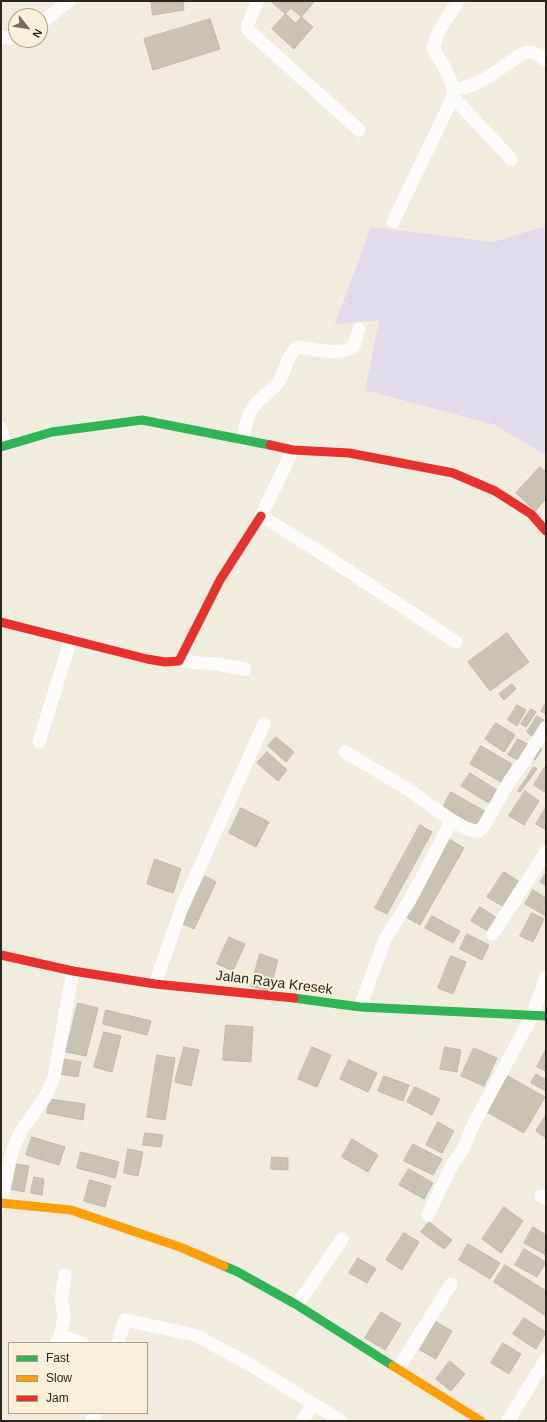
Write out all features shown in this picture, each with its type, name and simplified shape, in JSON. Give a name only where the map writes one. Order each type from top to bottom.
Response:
[{"type":"street","points":[[48,18],[69,1]]},
{"type":"street","points":[[258,1],[247,27],[248,30],[359,130]]},
{"type":"street","points":[[458,1],[439,31],[433,48],[454,93],[511,159]]},
{"type":"street","points":[[393,222],[454,93],[495,72],[522,54],[530,52],[539,55],[546,60]]},
{"type":"street","points":[[243,440],[248,416],[252,409],[256,403],[273,390],[295,349],[299,347],[330,351],[345,351],[354,346],[359,329]]},
{"type":"street","points":[[3,440],[142,420],[293,450],[349,453],[453,473],[495,491],[531,514],[546,531]]},
{"type":"street","points":[[179,661],[220,580],[261,516],[293,450]]},
{"type":"street","points":[[261,516],[318,551],[456,642]]},
{"type":"street","points":[[1,622],[72,639],[147,660],[166,662],[179,661],[245,668]]},
{"type":"street","points":[[39,742],[72,639]]},
{"type":"street","points":[[154,984],[183,904],[264,724]]},
{"type":"street","points":[[345,752],[411,792],[452,820],[469,829],[477,831],[486,824],[510,780],[524,762],[546,727]]},
{"type":"street","points":[[360,1007],[385,939],[410,900],[452,820]]},
{"type":"street","points":[[493,934],[546,852]]},
{"type":"street","name":"Jalan Raya Kresek","points":[[1,955],[73,970],[154,984],[276,995],[360,1007],[546,1016]]},
{"type":"street","points":[[73,970],[54,1077],[46,1096],[21,1131],[14,1145],[1,1203],[71,1210],[180,1247],[236,1271],[297,1305],[481,1421]]},
{"type":"street","points":[[428,1215],[451,1167],[464,1147],[471,1129],[479,1117],[532,1016],[546,977]]},
{"type":"street","points":[[297,1305],[342,1238]]},
{"type":"street","points":[[65,1275],[61,1299],[64,1317],[58,1340],[74,1342]]},
{"type":"street","points":[[398,1369],[451,1284]]},
{"type":"street","points":[[118,1342],[125,1320],[195,1335],[249,1364],[341,1421]]},
{"type":"street","points":[[508,1421],[546,1359]]},
{"type":"street","points":[[302,1421],[313,1404]]},
{"type":"shaded area","points":[[546,226],[546,455],[495,425],[365,390],[379,320],[335,324],[371,227],[494,242]]},
{"type":"building","points":[[151,1],[183,1],[184,10],[153,15]]},
{"type":"building","points":[[271,1],[313,1],[314,2],[296,23]]},
{"type":"building","points":[[291,8],[313,27],[294,49],[272,29]]},
{"type":"building","points":[[210,19],[220,49],[153,70],[144,39]]},
{"type":"building","points":[[540,467],[546,472],[546,499],[535,511],[516,493]]},
{"type":"building","points":[[507,633],[529,662],[490,691],[468,662]]},
{"type":"building","points":[[512,684],[516,689],[504,700],[499,694]]},
{"type":"building","points":[[546,703],[546,714],[541,711]]},
{"type":"building","points":[[517,705],[526,710],[517,726],[508,720]]},
{"type":"building","points":[[531,709],[536,712],[526,727],[521,724]]},
{"type":"building","points":[[537,716],[544,720],[533,737],[527,732]]},
{"type":"building","points":[[496,723],[515,735],[504,752],[485,739]]},
{"type":"building","points":[[276,737],[294,752],[286,762],[268,746]]},
{"type":"building","points":[[518,739],[531,746],[522,762],[508,755]]},
{"type":"building","points":[[481,746],[512,764],[501,782],[470,764]]},
{"type":"building","points":[[539,746],[542,749],[535,760],[531,758]]},
{"type":"building","points":[[267,752],[287,770],[278,781],[257,763]]},
{"type":"building","points":[[534,767],[537,769],[520,792],[518,791]]},
{"type":"building","points":[[546,767],[546,793],[534,785]]},
{"type":"building","points":[[470,773],[497,790],[489,803],[461,786]]},
{"type":"building","points":[[525,791],[539,801],[524,825],[509,816]]},
{"type":"building","points":[[451,792],[488,813],[479,828],[443,807]]},
{"type":"building","points":[[241,808],[269,822],[256,847],[229,833]]},
{"type":"building","points":[[545,809],[546,810],[546,830],[536,824]]},
{"type":"building","points":[[420,825],[432,832],[387,914],[375,908]]},
{"type":"building","points":[[449,839],[464,848],[420,925],[404,916]]},
{"type":"building","points":[[155,859],[181,869],[173,893],[147,884]]},
{"type":"building","points":[[504,872],[518,881],[502,906],[487,897]]},
{"type":"building","points":[[546,873],[546,886],[540,882]]},
{"type":"building","points":[[205,876],[216,882],[194,929],[183,924]]},
{"type":"building","points":[[533,890],[546,898],[546,916],[525,904]]},
{"type":"building","points":[[480,907],[497,918],[488,931],[471,921]]},
{"type":"building","points":[[532,913],[544,919],[533,942],[520,936]]},
{"type":"building","points":[[432,916],[460,931],[453,943],[425,928]]},
{"type":"building","points":[[467,934],[489,945],[482,960],[460,949]]},
{"type":"building","points":[[229,937],[245,944],[233,971],[217,964]]},
{"type":"building","points":[[260,954],[278,960],[269,992],[251,986]]},
{"type":"building","points":[[451,956],[466,962],[453,994],[438,988]]},
{"type":"building","points":[[78,1003],[98,1008],[86,1056],[66,1052]]},
{"type":"building","points":[[106,1010],[151,1021],[147,1035],[103,1024]]},
{"type":"building","points":[[226,1025],[253,1027],[251,1062],[223,1060]]},
{"type":"building","points":[[104,1032],[121,1036],[112,1072],[94,1067]]},
{"type":"building","points":[[184,1047],[199,1050],[191,1086],[175,1082]]},
{"type":"building","points":[[312,1047],[331,1055],[317,1087],[298,1079]]},
{"type":"building","points":[[445,1047],[461,1050],[457,1072],[440,1069]]},
{"type":"building","points":[[474,1048],[497,1058],[484,1086],[461,1076]]},
{"type":"building","points":[[546,1049],[546,1071],[537,1067]]},
{"type":"building","points":[[157,1055],[175,1058],[165,1120],[147,1117]]},
{"type":"building","points":[[63,1059],[81,1062],[78,1077],[60,1074]]},
{"type":"building","points":[[349,1060],[377,1073],[368,1092],[340,1079]]},
{"type":"building","points":[[536,1074],[546,1080],[546,1091],[531,1083]]},
{"type":"building","points":[[506,1075],[545,1097],[524,1133],[485,1111]]},
{"type":"building","points":[[384,1076],[409,1085],[403,1101],[378,1091]]},
{"type":"building","points":[[415,1087],[440,1099],[432,1115],[407,1102]]},
{"type":"building","points":[[50,1099],[85,1104],[83,1120],[47,1113]]},
{"type":"building","points":[[546,1115],[546,1138],[536,1131]]},
{"type":"building","points":[[438,1122],[454,1131],[442,1153],[426,1145]]},
{"type":"building","points":[[145,1133],[163,1135],[161,1147],[143,1145]]},
{"type":"building","points":[[32,1137],[65,1147],[59,1165],[26,1155]]},
{"type":"building","points":[[352,1139],[378,1155],[368,1172],[342,1157]]},
{"type":"building","points":[[413,1144],[442,1159],[433,1175],[404,1161]]},
{"type":"building","points":[[128,1149],[143,1152],[138,1176],[124,1173]]},
{"type":"building","points":[[81,1152],[119,1162],[115,1178],[77,1168]]},
{"type":"building","points":[[272,1157],[288,1158],[288,1170],[271,1169]]},
{"type":"building","points":[[15,1164],[29,1166],[24,1192],[10,1189]]},
{"type":"building","points":[[409,1169],[433,1183],[424,1199],[399,1185]]},
{"type":"building","points":[[34,1177],[44,1179],[42,1195],[31,1193]]},
{"type":"building","points":[[90,1180],[111,1186],[105,1207],[84,1201]]},
{"type":"building","points":[[504,1207],[523,1221],[501,1253],[482,1239]]},
{"type":"building","points":[[429,1222],[452,1240],[444,1249],[421,1232]]},
{"type":"building","points":[[533,1227],[546,1235],[546,1255],[524,1243]]},
{"type":"building","points":[[404,1233],[419,1242],[402,1270],[386,1260]]},
{"type":"building","points":[[468,1244],[500,1263],[490,1279],[459,1260]]},
{"type":"building","points":[[524,1249],[546,1262],[537,1277],[515,1265]]},
{"type":"building","points":[[358,1258],[376,1269],[367,1283],[349,1273]]},
{"type":"building","points":[[505,1265],[546,1291],[546,1316],[494,1282]]},
{"type":"building","points":[[381,1312],[401,1324],[385,1350],[365,1338]]},
{"type":"building","points":[[524,1318],[546,1332],[536,1349],[513,1334]]},
{"type":"building","points":[[436,1322],[452,1331],[436,1359],[420,1350]]},
{"type":"building","points":[[503,1343],[521,1354],[509,1374],[491,1363]]},
{"type":"building","points":[[450,1361],[465,1374],[451,1391],[436,1379]]},
{"type":"traffic: fast","points":[[1,447],[52,432],[142,420],[270,445]]},
{"type":"traffic: fast","points":[[294,998],[360,1007],[546,1016]]},
{"type":"traffic: fast","points":[[224,1266],[236,1271],[297,1305],[393,1366]]},
{"type":"traffic: slow","points":[[1,1203],[71,1210],[180,1247],[224,1266]]},
{"type":"traffic: slow","points":[[393,1366],[481,1421]]},
{"type":"traffic: jam","points":[[270,445],[293,450],[349,453],[453,473],[495,491],[531,514],[546,531]]},
{"type":"traffic: jam","points":[[1,622],[147,659],[165,662],[179,661],[220,580],[261,516]]},
{"type":"traffic: jam","points":[[1,955],[73,971],[155,984],[294,998]]}]
